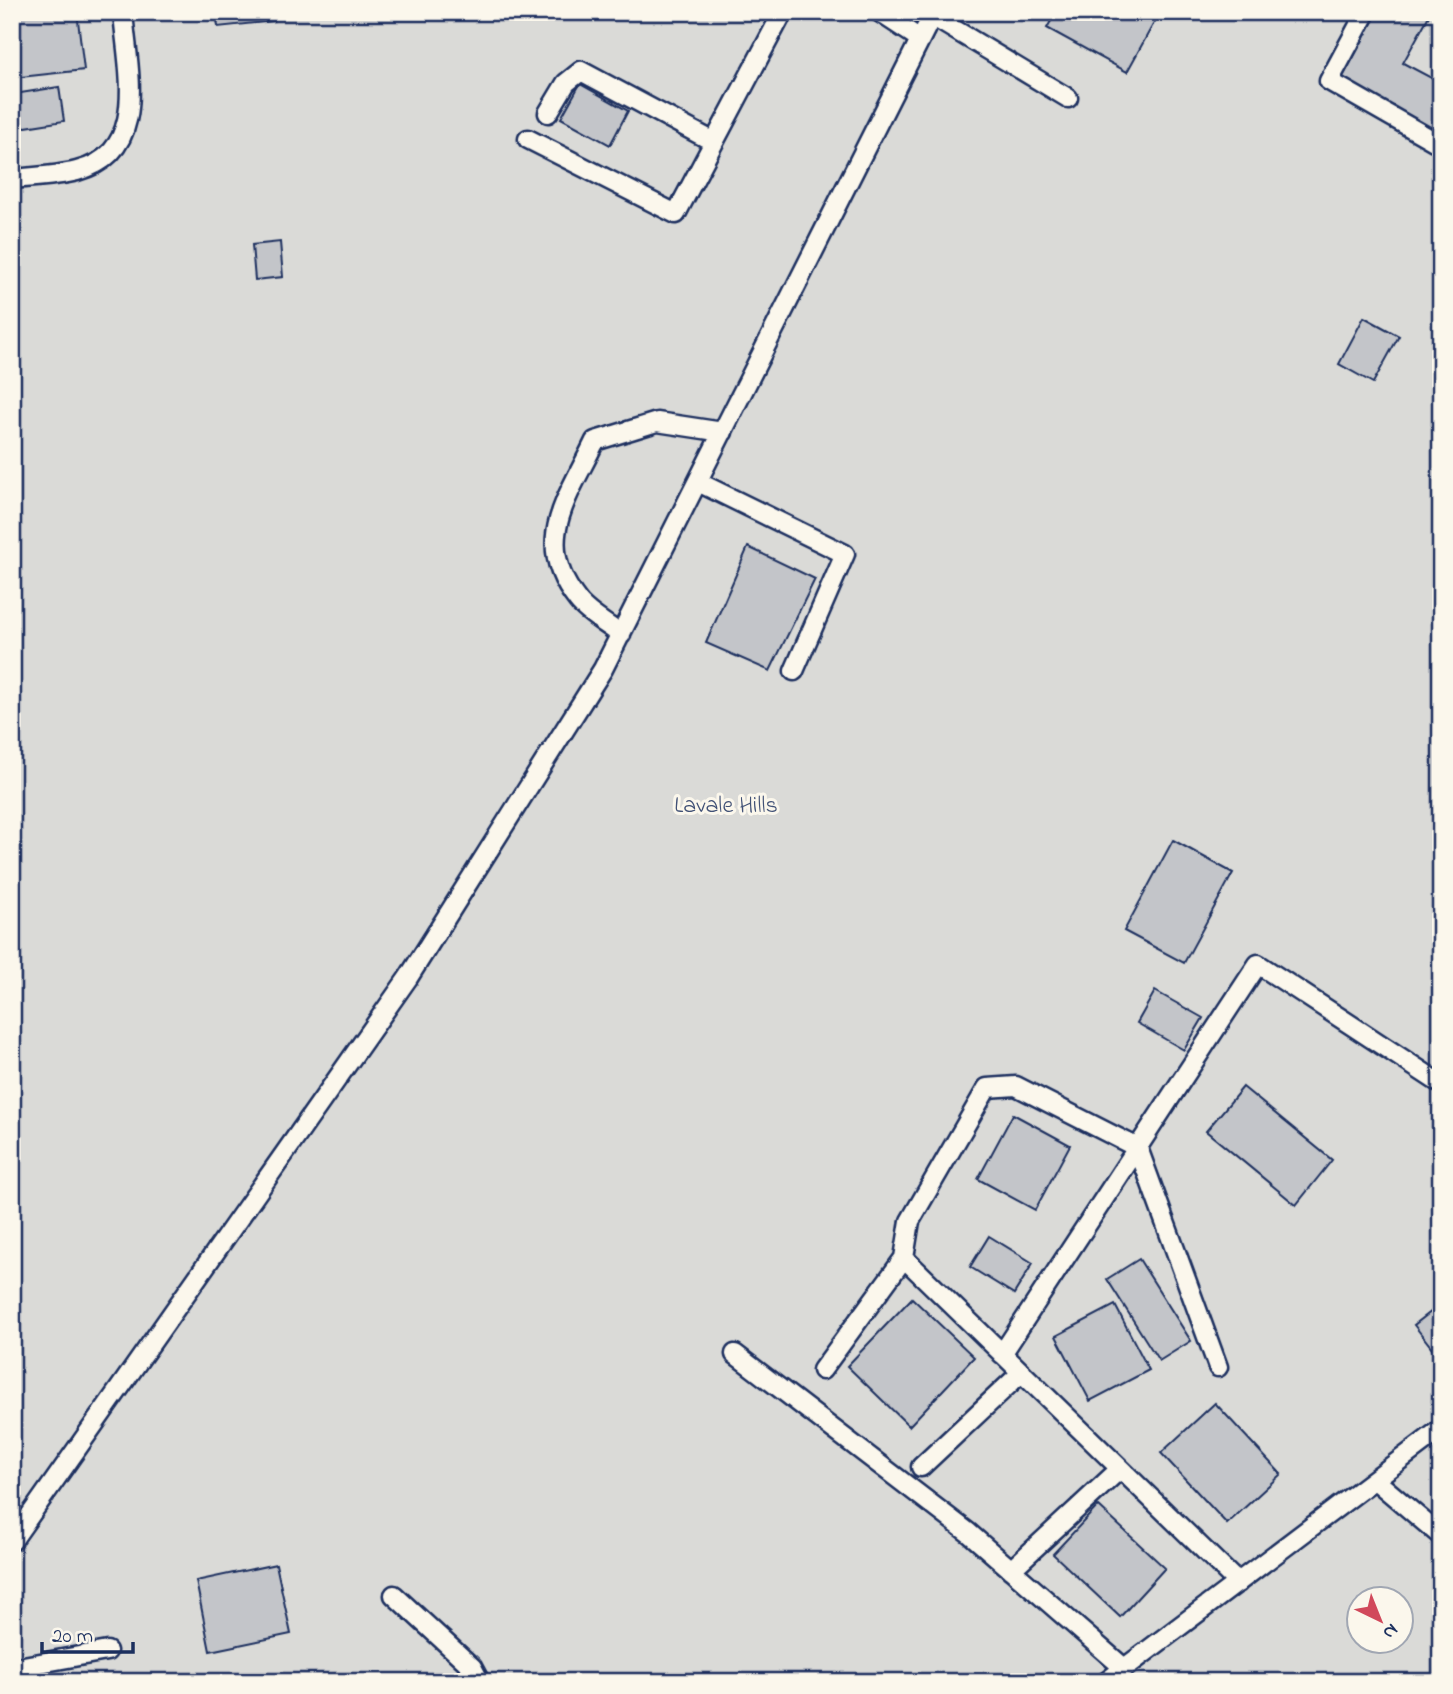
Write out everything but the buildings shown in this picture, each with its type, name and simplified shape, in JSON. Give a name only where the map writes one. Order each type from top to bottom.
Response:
[{"type":"lane","points":[[12,179],[79,171],[110,152],[118,143],[131,113],[123,12]]},
{"type":"lane","points":[[528,139],[676,214],[783,12]]},
{"type":"lane","points":[[879,12],[920,39]]},
{"type":"lane","points":[[1366,12],[1329,81],[1441,145]]},
{"type":"lane","points":[[12,1541],[408,978],[603,669],[933,14],[1068,98]]},
{"type":"lane","points":[[548,113],[566,83],[582,71],[714,142]]},
{"type":"lane","points":[[621,635],[579,603],[558,568],[554,527],[595,441],[657,422],[723,432]]},
{"type":"lane","points":[[698,482],[845,554],[794,671]]},
{"type":"lane","points":[[1002,1354],[1258,964],[1441,1084]]},
{"type":"lane","points":[[821,1370],[904,1258],[910,1221],[987,1088],[1016,1086],[1138,1148],[1218,1367]]},
{"type":"lane","points":[[904,1258],[1238,1583]]},
{"type":"lane","points":[[735,1354],[969,1533],[1124,1668]]},
{"type":"lane","points":[[921,1467],[1021,1373]]},
{"type":"lane","points":[[1106,1682],[1441,1429]]},
{"type":"lane","points":[[1011,1570],[1120,1469]]},
{"type":"lane","points":[[1375,1480],[1441,1536]]},
{"type":"lane","points":[[394,1595],[472,1667],[480,1682]]},
{"type":"lane","points":[[12,1668],[107,1651]]},
{"type":"green space","name":"Lavale Hills","points":[[12,12],[1441,12],[1441,1682],[12,1682]]}]
